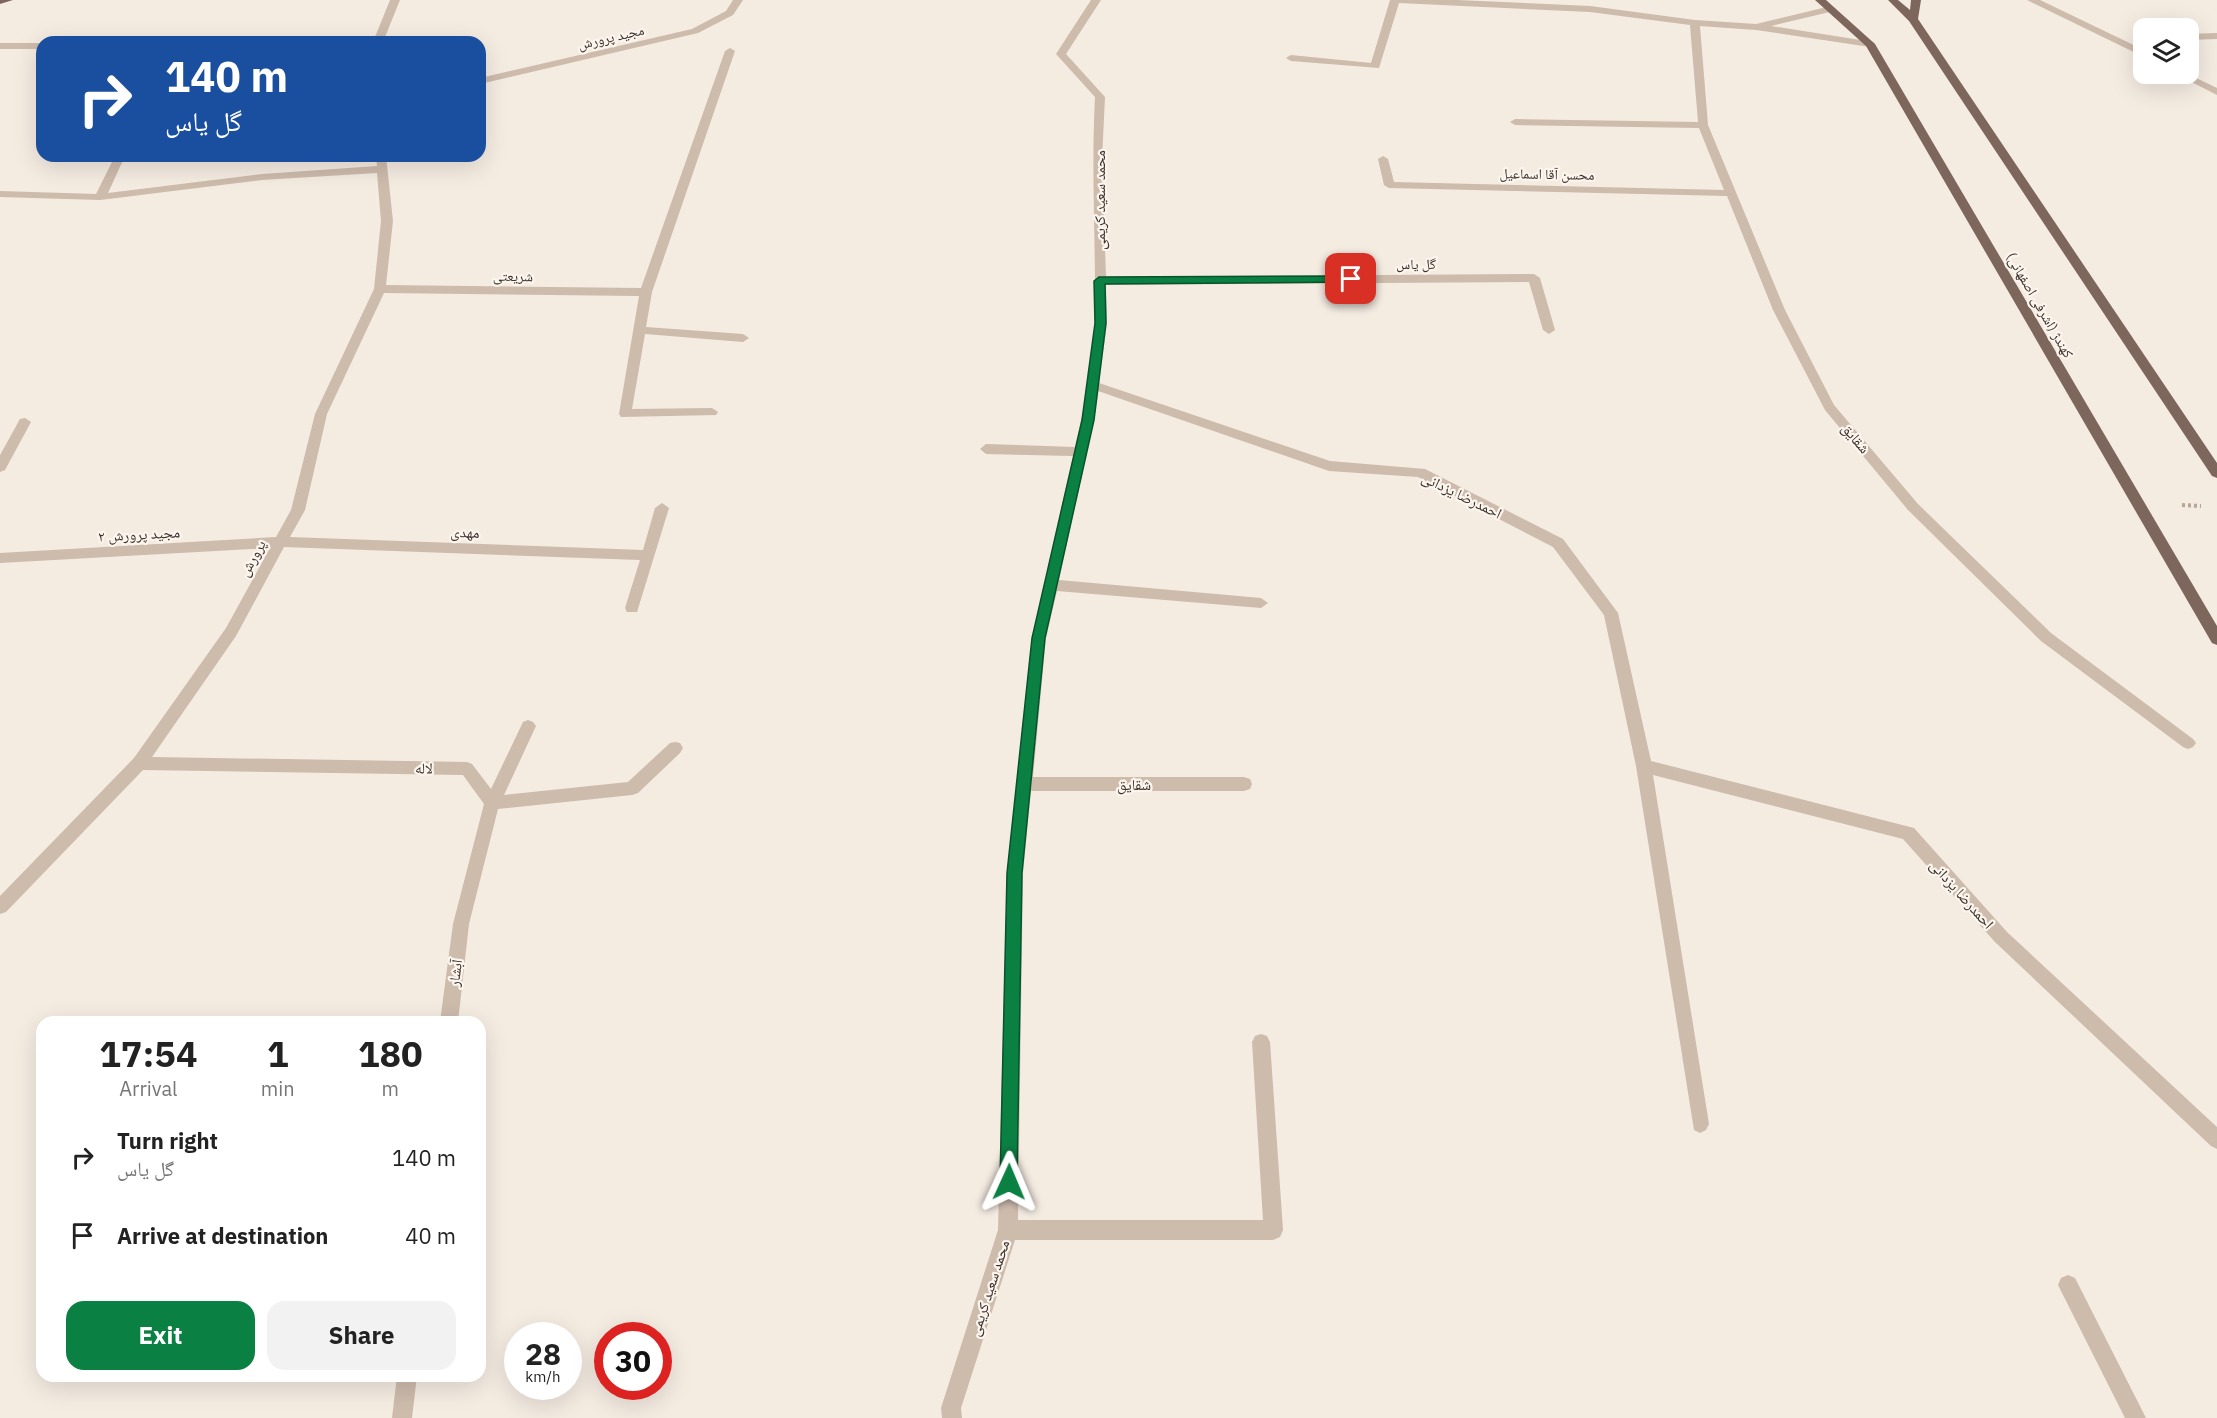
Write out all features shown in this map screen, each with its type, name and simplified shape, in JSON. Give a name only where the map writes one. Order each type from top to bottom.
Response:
[{"type":"main road","points":[[0,1],[8,0]]},
{"type":"main road","name":"کهندژ (اشرفی اصفهانی)","points":[[1820,0],[1870,44],[2217,639]]},
{"type":"main road","points":[[1893,0],[1913,19],[2217,473]]},
{"type":"main road","points":[[1913,19],[1916,0]]},
{"type":"street","points":[[380,36],[395,0]]},
{"type":"street","name":"مجید پرورش","points":[[486,80],[695,31],[730,13],[738,0]]},
{"type":"street","name":"محمد سعید کریمی","points":[[952,1418],[951,1408],[1008,1230],[1015,873],[1024,784],[1039,638],[1081,452],[1101,323],[1097,159],[1101,97],[1061,54],[1096,0]]},
{"type":"street","points":[[2032,0],[2133,49]]},
{"type":"street","points":[[1291,58],[1375,66],[1395,1],[1590,9],[1695,23],[1756,27],[1870,44]]},
{"type":"street","points":[[1756,27],[1832,9]]},
{"type":"street","name":"شقایق","points":[[1695,23],[1703,125],[1779,310],[1830,407],[1913,507],[2046,637],[2188,743]]},
{"type":"street","points":[[2199,37],[2217,36]]},
{"type":"street","points":[[2119,42],[2133,41]]},
{"type":"street","points":[[0,46],[36,46]]},
{"type":"street","points":[[712,412],[625,414],[646,292],[730,51]]},
{"type":"street","points":[[2199,83],[2217,92]]},
{"type":"street","points":[[1515,122],[1703,125]]},
{"type":"street","name":"محسن آقا اسماعیل","points":[[1383,159],[1389,185],[1732,193]]},
{"type":"street","points":[[100,197],[117,162]]},
{"type":"street","points":[[0,195],[100,197],[382,162]]},
{"type":"street","name":"پرورش","points":[[0,907],[140,763],[231,632],[298,510],[321,414],[380,289],[387,221],[382,162]]},
{"type":"street","name":"گل یاس","points":[[1099,281],[1534,278],[1549,330]]},
{"type":"street","name":"شریعتی","points":[[380,289],[646,292]]},
{"type":"street","points":[[640,330],[743,338]]},
{"type":"street","name":"احمدرضا یزدانی","points":[[1093,385],[1224,428],[1329,466],[1420,472],[1558,543],[1611,613],[1644,766],[1700,1124]]},
{"type":"street","points":[[0,467],[25,422]]},
{"type":"street","points":[[986,449],[1081,452]]},
{"type":"street","points":[[632,608],[662,508]]},
{"type":"street","name":"مهدی","points":[[280,542],[649,555]]},
{"type":"street","name":"مجید پرورش ۲","points":[[0,558],[280,542]]},
{"type":"street","points":[[1052,585],[1261,603]]},
{"type":"street","name":"آبشار","points":[[450,1016],[461,924],[492,803],[528,726]]},
{"type":"street","points":[[492,803],[632,788],[675,747]]},
{"type":"street","name":"لاله","points":[[140,763],[466,769],[492,803]]},
{"type":"street","name":"احمدرضا یزدانی","points":[[1644,766],[1908,833],[2001,937],[2217,1140]]},
{"type":"street","name":"شقایق","points":[[1024,784],[1244,784]]},
{"type":"street","points":[[1008,1230],[1273,1230],[1261,1042]]},
{"type":"street","points":[[2068,1285],[2136,1418]]},
{"type":"street","points":[[402,1418],[406,1382]]},
{"type":"route","points":[[1009,1182],[1015,873],[1039,638],[1088,420],[1101,323],[1099,281],[1351,279]]}]
